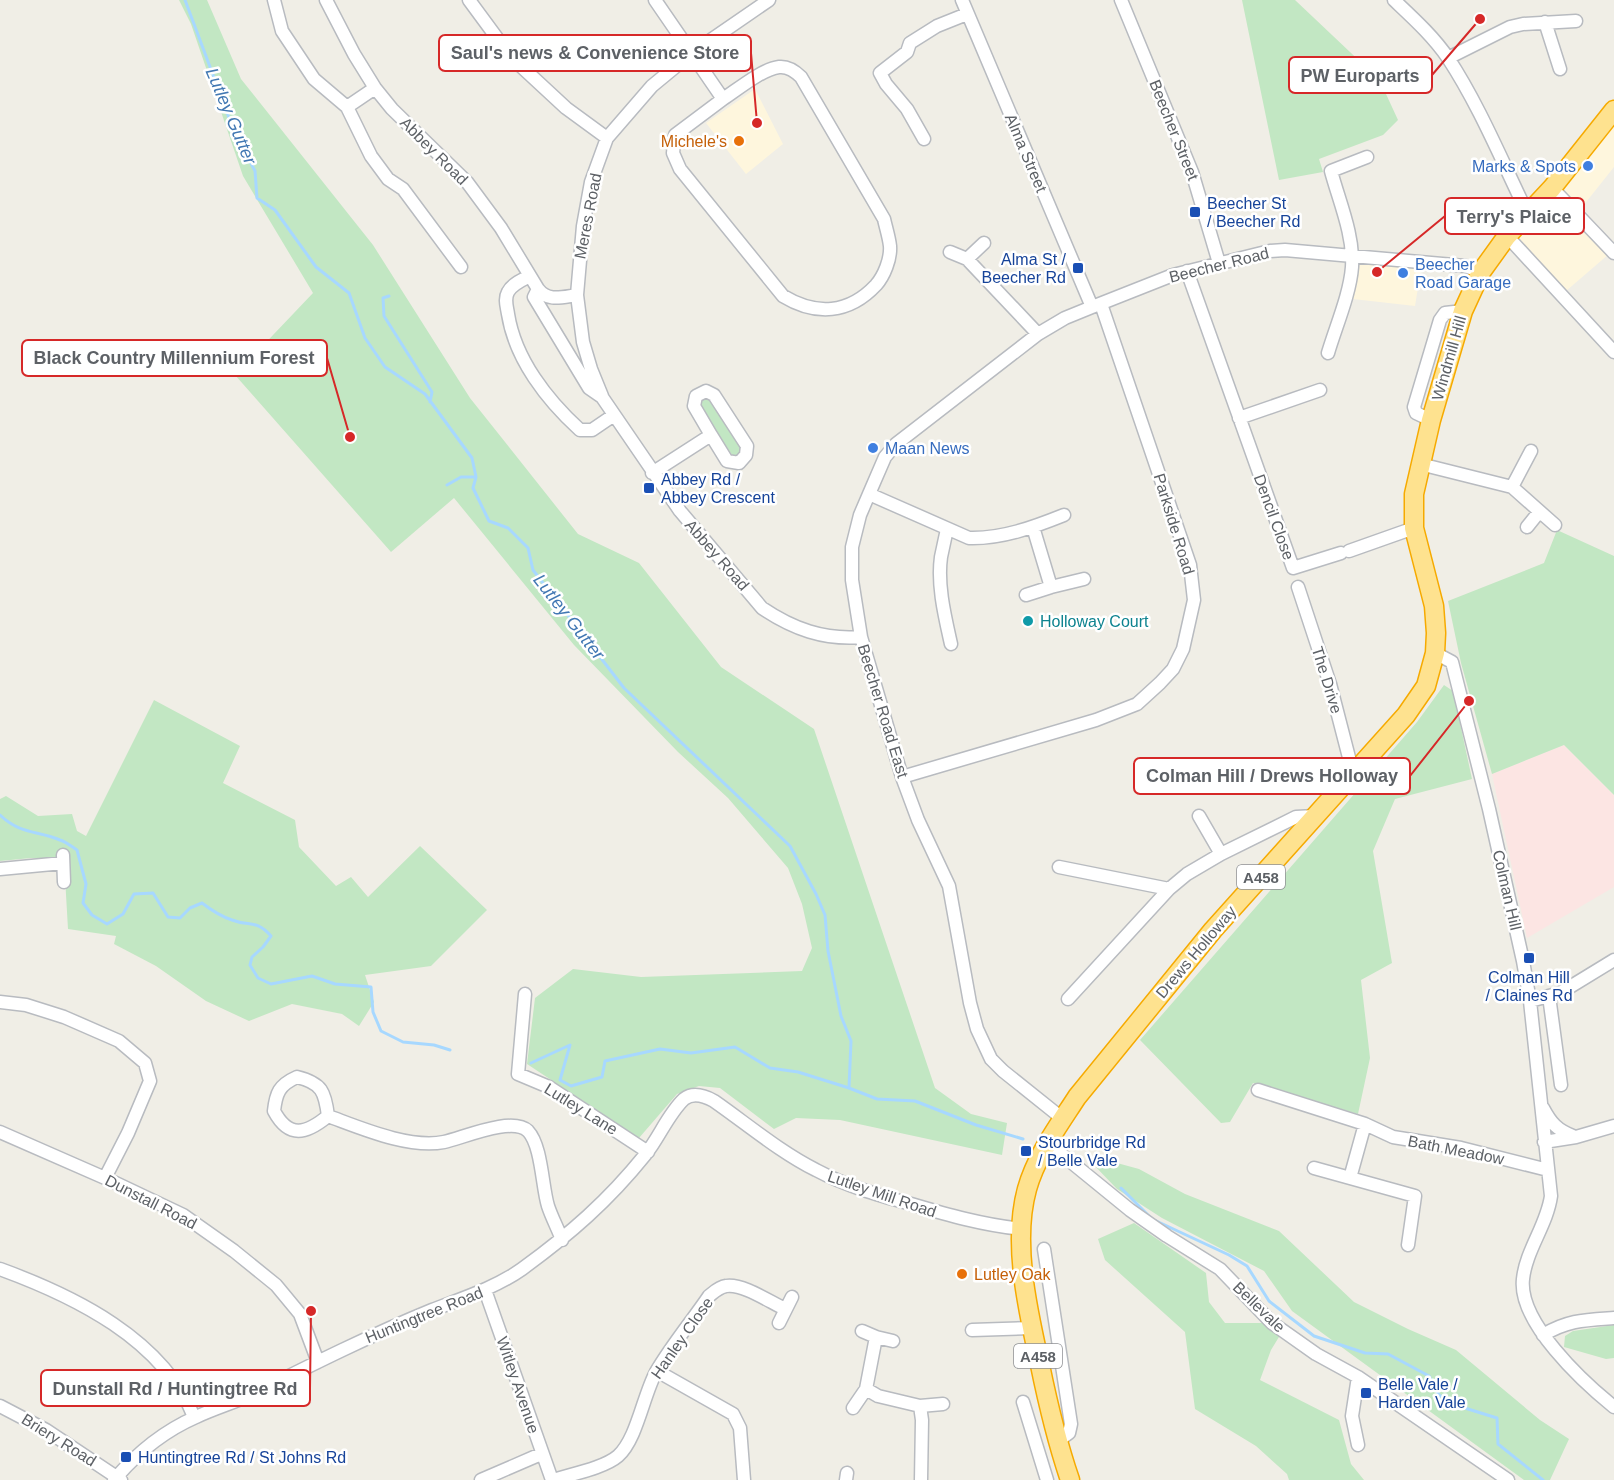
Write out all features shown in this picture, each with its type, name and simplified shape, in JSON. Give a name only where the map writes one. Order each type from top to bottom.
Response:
[{"type":"highway","name":"Windmill Hill","points":[[1435,653],[1434,606],[1414,528],[1414,494],[1431,420],[1463,311],[1481,272],[1507,236],[1552,188],[1614,110]]},
{"type":"highway","name":"Drews Holloway","points":[[1048,1144],[1077,1097],[1213,930],[1406,715],[1426,686],[1435,653]]},
{"type":"highway","name":"A458","points":[[1048,1144],[1029,1185],[1024,1204],[1023,1266],[1032,1329],[1048,1407],[1070,1480]]},
{"type":"street","points":[[274,0],[282,31],[314,79],[347,107],[371,156],[388,179],[404,189],[461,267]]},
{"type":"street","name":"Abbey Road","points":[[326,0],[354,54],[375,87],[392,109],[467,182],[501,228],[538,289],[534,297],[589,388],[602,397],[680,512],[762,608],[812,634],[839,638],[861,637]]},
{"type":"street","points":[[469,0],[511,57],[566,108],[607,138]]},
{"type":"street","points":[[655,0],[723,99]]},
{"type":"street","name":"Meres Road","points":[[602,397],[584,342],[577,295],[583,226],[591,182],[607,138],[652,86],[692,53],[769,0]]},
{"type":"street","name":"Alma Street","points":[[962,0],[1097,305]]},
{"type":"street","name":"Beecher Street","points":[[1121,0],[1192,171],[1219,262]]},
{"type":"street","points":[[1394,0],[1420,24],[1448,58],[1473,102],[1522,202],[1530,209]]},
{"type":"street","points":[[924,139],[907,109],[886,84],[880,73],[907,52],[910,43],[937,26],[967,14]]},
{"type":"street","points":[[1448,58],[1510,27],[1545,22],[1576,21]]},
{"type":"street","points":[[1545,22],[1560,69]]},
{"type":"street","points":[[778,67],[794,71],[801,77],[884,219],[890,248],[885,271],[880,281],[863,298],[839,308],[826,309],[798,305],[783,296],[680,169],[673,153],[675,135],[723,99],[767,71],[778,67]]},
{"type":"street","points":[[347,107],[375,87]]},
{"type":"street","points":[[1328,353],[1352,267],[1348,232],[1330,171],[1367,158]]},
{"type":"street","points":[[1552,188],[1614,253]]},
{"type":"street","points":[[1507,236],[1614,352]]},
{"type":"street","points":[[967,259],[984,243]]},
{"type":"street","name":"Beecher Road","points":[[1038,334],[1065,318],[1187,272],[1219,262],[1270,251],[1351,255],[1465,266],[1481,272]]},
{"type":"street","points":[[950,252],[967,259],[1038,334]]},
{"type":"street","name":"Dencil Close","points":[[1187,272],[1293,568],[1414,528]]},
{"type":"street","points":[[530,276],[512,286],[507,294],[506,302],[510,329],[519,352],[532,375],[568,419],[580,430],[592,430],[614,415]]},
{"type":"street","points":[[538,289],[542,294],[551,298],[577,295]]},
{"type":"street","name":"Parkside Road","points":[[902,777],[1096,720],[1137,704],[1173,669],[1183,649],[1194,600],[1190,565],[1130,385],[1097,305]]},
{"type":"street","name":"Beecher Road East","points":[[1038,334],[896,444],[885,457],[860,516],[852,547],[852,580],[861,637],[902,777],[918,820],[949,886],[970,1003],[983,1043],[991,1059],[1003,1071],[1063,1119]]},
{"type":"street","points":[[1239,418],[1320,390]]},
{"type":"street","points":[[706,391],[714,395],[747,446],[746,455],[739,462],[728,461],[711,435],[693,406],[696,396],[706,391]]},
{"type":"street","points":[[652,473],[711,435]]},
{"type":"street","points":[[1512,487],[1531,451]]},
{"type":"street","points":[[1420,464],[1512,487],[1555,525]]},
{"type":"street","points":[[869,494],[969,538],[987,538],[1033,527],[1064,515]]},
{"type":"street","points":[[1527,527],[1539,512]]},
{"type":"street","points":[[1033,527],[1051,587]]},
{"type":"street","points":[[947,529],[941,559],[941,581],[945,618],[951,644]]},
{"type":"street","points":[[1026,595],[1084,579]]},
{"type":"street","name":"The Drive","points":[[1298,587],[1330,684],[1353,773]]},
{"type":"street","name":"Colman Hill","points":[[1435,653],[1452,662],[1459,685],[1492,820],[1530,1001],[1539,1102],[1551,1196],[1549,1208],[1523,1278],[1523,1292],[1528,1308],[1543,1335],[1558,1354],[1614,1407]]},
{"type":"street","points":[[1199,816],[1221,854]]},
{"type":"street","points":[[1068,999],[1169,890],[1187,874],[1221,854],[1296,817],[1315,816]]},
{"type":"street","points":[[0,869],[63,859],[64,882]]},
{"type":"street","points":[[1059,867],[1169,890]]},
{"type":"street","points":[[1530,1001],[1560,993],[1614,960]]},
{"type":"street","name":"Lutley Lane","points":[[525,994],[518,1074],[549,1087],[648,1152]]},
{"type":"street","points":[[1549,996],[1561,1085]]},
{"type":"street","points":[[0,1002],[26,1005],[64,1017],[119,1041],[145,1063],[150,1081],[128,1133],[105,1178]]},
{"type":"street","points":[[297,1077],[311,1082],[320,1087],[326,1099],[328,1116],[313,1128],[293,1131],[284,1126],[274,1111],[278,1090],[285,1082],[297,1077]]},
{"type":"street","name":"Bath Meadow","points":[[1258,1090],[1365,1124],[1394,1137],[1461,1148],[1548,1170]]},
{"type":"street","name":"Huntingtree Road","points":[[117,1479],[148,1445],[194,1418],[246,1397],[318,1362],[511,1277],[562,1240],[614,1192],[648,1152],[676,1110],[686,1098],[692,1096]]},
{"type":"street","name":"Lutley Mill Road","points":[[692,1096],[706,1096],[815,1170],[863,1191],[947,1216],[990,1226],[1022,1229]]},
{"type":"street","points":[[1539,1102],[1551,1122],[1560,1131],[1576,1137]]},
{"type":"street","points":[[328,1116],[415,1143],[442,1143],[504,1126],[522,1128],[527,1131],[536,1146],[548,1205],[562,1240]]},
{"type":"street","points":[[1350,1178],[1365,1124]]},
{"type":"street","points":[[1544,1142],[1576,1137],[1614,1126]]},
{"type":"street","name":"Dunstall Road","points":[[0,1132],[183,1215],[234,1251],[276,1285],[300,1314],[318,1362]]},
{"type":"street","name":"Bellevale","points":[[1048,1144],[1167,1236],[1220,1269],[1272,1323],[1316,1354],[1358,1377],[1508,1480]]},
{"type":"street","points":[[1314,1168],[1415,1196],[1408,1245]]},
{"type":"street","points":[[1044,1249],[1068,1392],[1071,1424],[1069,1433],[1058,1441]]},
{"type":"street","points":[[0,1269],[64,1296],[132,1338],[150,1354],[184,1393],[194,1418]]},
{"type":"street","name":"Hanley Close","points":[[553,1480],[607,1463],[625,1449],[657,1371],[709,1296],[718,1288],[730,1285],[741,1287],[785,1309]]},
{"type":"street","name":"Witley Avenue","points":[[485,1290],[541,1454],[553,1480]]},
{"type":"street","points":[[779,1323],[792,1297]]},
{"type":"street","points":[[1543,1335],[1560,1325],[1582,1320],[1614,1318]]},
{"type":"street","points":[[972,1330],[1032,1329]]},
{"type":"street","points":[[862,1331],[893,1341]]},
{"type":"street","points":[[853,1408],[866,1389],[876,1337]]},
{"type":"street","points":[[657,1371],[734,1414],[740,1428],[744,1480]]},
{"type":"street","points":[[1358,1377],[1352,1416],[1358,1445]]},
{"type":"street","points":[[866,1389],[878,1396],[920,1406],[943,1404]]},
{"type":"street","points":[[1023,1402],[1047,1480]]},
{"type":"street","name":"Briery Road","points":[[0,1406],[46,1430],[117,1479]]},
{"type":"street","points":[[920,1406],[922,1420],[921,1480]]},
{"type":"street","points":[[481,1480],[541,1454]]},
{"type":"shaded area","points":[[755,89],[783,144],[746,174],[706,123]]},
{"type":"shaded area","points":[[1614,124],[1614,167],[1575,216],[1609,254],[1566,291],[1512,238]]},
{"type":"shaded area","points":[[1360,262],[1421,269],[1415,306],[1353,299]]},
{"type":"shaded area","points":[[1564,745],[1614,795],[1614,887],[1527,938],[1492,774]]},
{"type":"green space","points":[[179,0],[207,0],[241,79],[373,245],[470,398],[578,534],[639,563],[721,667],[814,729],[935,1088],[971,1114],[1007,1123],[1002,1155],[840,1120],[796,1118],[774,1129],[720,1088],[699,1086],[677,1094],[639,1138],[527,1064],[535,998],[573,969],[641,977],[802,971],[812,948],[802,904],[788,868],[728,798],[678,752],[574,645],[454,498],[391,552],[235,375],[313,293],[243,176],[191,24]]},
{"type":"green space","points":[[1242,0],[1295,0],[1369,70],[1386,94],[1398,120],[1383,135],[1319,159],[1323,172],[1279,180]]},
{"type":"green space","points":[[703,396],[710,399],[741,449],[738,455],[732,455],[699,405],[700,398]]},
{"type":"green space","points":[[1557,530],[1614,556],[1614,795],[1564,745],[1492,774],[1461,663],[1448,601],[1544,563]]},
{"type":"green space","points":[[1444,685],[1453,691],[1472,779],[1395,799],[1373,851],[1392,963],[1361,980],[1370,1058],[1358,1114],[1253,1083],[1230,1122],[1221,1123],[1140,1040],[1417,722]]},
{"type":"green space","points":[[154,700],[240,746],[223,783],[295,820],[299,847],[336,886],[351,877],[368,897],[420,846],[487,910],[431,966],[365,975],[374,1002],[359,1026],[342,1014],[292,1004],[249,1021],[206,1001],[156,966],[114,944],[116,936],[68,929],[64,860],[31,858],[0,861],[0,799],[6,796],[38,816],[72,814],[77,831],[86,836]]},
{"type":"green space","points":[[1106,1160],[1139,1169],[1185,1194],[1279,1231],[1354,1302],[1456,1350],[1540,1420],[1569,1439],[1550,1480],[1524,1480],[1292,1311],[1264,1271],[1162,1218],[1117,1189],[1091,1162]]},
{"type":"green space","points":[[1134,1223],[1206,1273],[1209,1302],[1225,1323],[1264,1323],[1282,1332],[1271,1350],[1260,1380],[1339,1420],[1351,1464],[1364,1480],[1289,1480],[1287,1474],[1256,1446],[1195,1409],[1185,1332],[1105,1260],[1098,1239]]},
{"type":"green space","points":[[1614,1325],[1614,1358],[1606,1359],[1564,1347],[1565,1336],[1573,1331]]},
{"type":"waterway","name":"Lutley Gutter","points":[[185,0],[234,131],[255,171],[257,198],[275,210],[316,267],[349,293],[365,338],[385,367],[425,394],[472,458],[476,477],[473,488],[489,521],[508,528],[528,548],[533,570],[624,688],[790,846],[825,915],[828,951],[841,1016],[851,1041],[849,1088],[877,1099],[915,1101],[976,1125],[1023,1139]]},
{"type":"waterway","points":[[389,296],[383,298],[384,316],[432,392],[430,402]]},
{"type":"waterway","points":[[447,485],[461,477],[476,477]]},
{"type":"waterway","points":[[0,815],[15,826],[52,837],[77,850],[86,884],[83,903],[92,915],[107,924],[123,914],[134,894],[153,893],[168,917],[180,918],[190,908],[202,903],[228,918],[257,925],[271,936],[252,957],[250,965],[258,978],[271,984],[312,976],[335,984],[371,987],[373,1012],[381,1031],[403,1042],[434,1045],[450,1050]]},
{"type":"waterway","points":[[531,1063],[570,1045],[560,1080],[571,1086],[602,1077],[605,1061],[660,1049],[691,1053],[735,1047],[770,1068],[798,1072],[849,1088]]},
{"type":"waterway","name":"Lutley Gutter","points":[[1121,1188],[1152,1219],[1229,1255],[1247,1266],[1269,1301],[1314,1336],[1365,1353],[1388,1354],[1429,1376],[1439,1395],[1455,1405],[1497,1418],[1498,1444],[1543,1480]]},
{"type":"place","name":"PW Europarts","points":[[1480,19]]},
{"type":"place","name":"Saul's news & Convenience Store","points":[[757,123]]},
{"type":"place","name":"Michele's","points":[[739,141]]},
{"type":"place","name":"Marks & Spots","points":[[1588,166]]},
{"type":"place","name":"Beecher St / Beecher Rd","points":[[1195,212]]},
{"type":"place","name":"Alma St / Beecher Rd","points":[[1078,268]]},
{"type":"place","name":"Terry's Plaice","points":[[1377,272]]},
{"type":"place","name":"Beecher Road Garage","points":[[1403,273]]},
{"type":"place","name":"Black Country Millennium Forest","points":[[350,437]]},
{"type":"place","name":"Maan News","points":[[873,448]]},
{"type":"place","name":"Abbey Rd / Abbey Crescent","points":[[649,488]]},
{"type":"place","name":"Holloway Court","points":[[1028,621]]},
{"type":"place","name":"Colman Hill / Drews Holloway","points":[[1469,701]]},
{"type":"place","name":"Colman Hill / Claines Rd","points":[[1529,958]]},
{"type":"place","name":"Stourbridge Rd / Belle Vale","points":[[1026,1151]]},
{"type":"place","name":"Lutley Oak","points":[[962,1274]]},
{"type":"place","name":"Dunstall Rd / Huntingtree Rd","points":[[311,1311]]},
{"type":"place","name":"Belle Vale / Harden Vale","points":[[1366,1393]]},
{"type":"place","name":"Huntingtree Rd / St Johns Rd","points":[[126,1457]]}]
